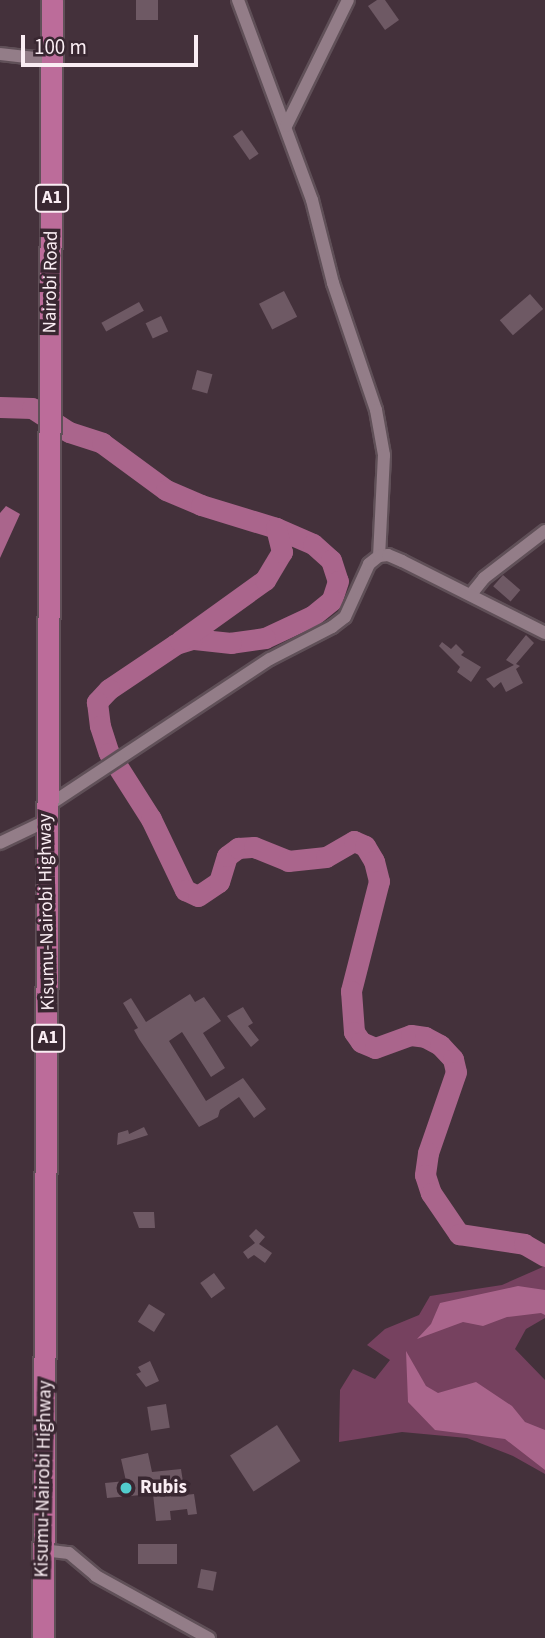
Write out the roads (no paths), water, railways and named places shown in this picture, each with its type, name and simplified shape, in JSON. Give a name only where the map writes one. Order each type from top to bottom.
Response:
[{"type":"highway","name":"Nairobi Road","points":[[48,437],[52,0]]},
{"type":"highway","name":"Kisumu-Nairobi Highway","points":[[43,1638],[49,932],[46,814],[48,437]]},
{"type":"street","points":[[238,0],[286,126],[376,410],[384,455],[379,556]]},
{"type":"street","points":[[286,126],[348,0]]},
{"type":"street","points":[[0,54],[53,60]]},
{"type":"street","points":[[472,593],[484,578],[545,531]]},
{"type":"street","points":[[0,843],[46,814],[136,747],[270,659],[332,627],[345,617],[369,564],[379,556],[388,555],[402,561],[545,633]]},
{"type":"street","points":[[43,1550],[69,1553],[96,1576],[209,1638]]},
{"type":"waterway","points":[[0,407],[32,408],[69,432],[102,443],[166,490],[201,505],[276,528],[313,544],[331,560],[338,581],[332,600],[312,616],[265,638],[231,643],[192,639],[176,644],[109,689],[97,702],[100,726],[109,753],[151,819],[185,890],[198,896],[219,882],[227,856],[238,848],[254,847],[288,861],[326,857],[354,841],[365,846],[374,861],[379,881],[351,991],[354,1032],[361,1042],[375,1048],[411,1035],[425,1037],[440,1045],[453,1059],[456,1072],[428,1153],[425,1175],[431,1193],[459,1234],[524,1244],[545,1256]]},
{"type":"waterway","points":[[180,641],[265,580],[282,552],[276,528]]},
{"type":"place","name":"Rubis","points":[[126,1488]]}]
